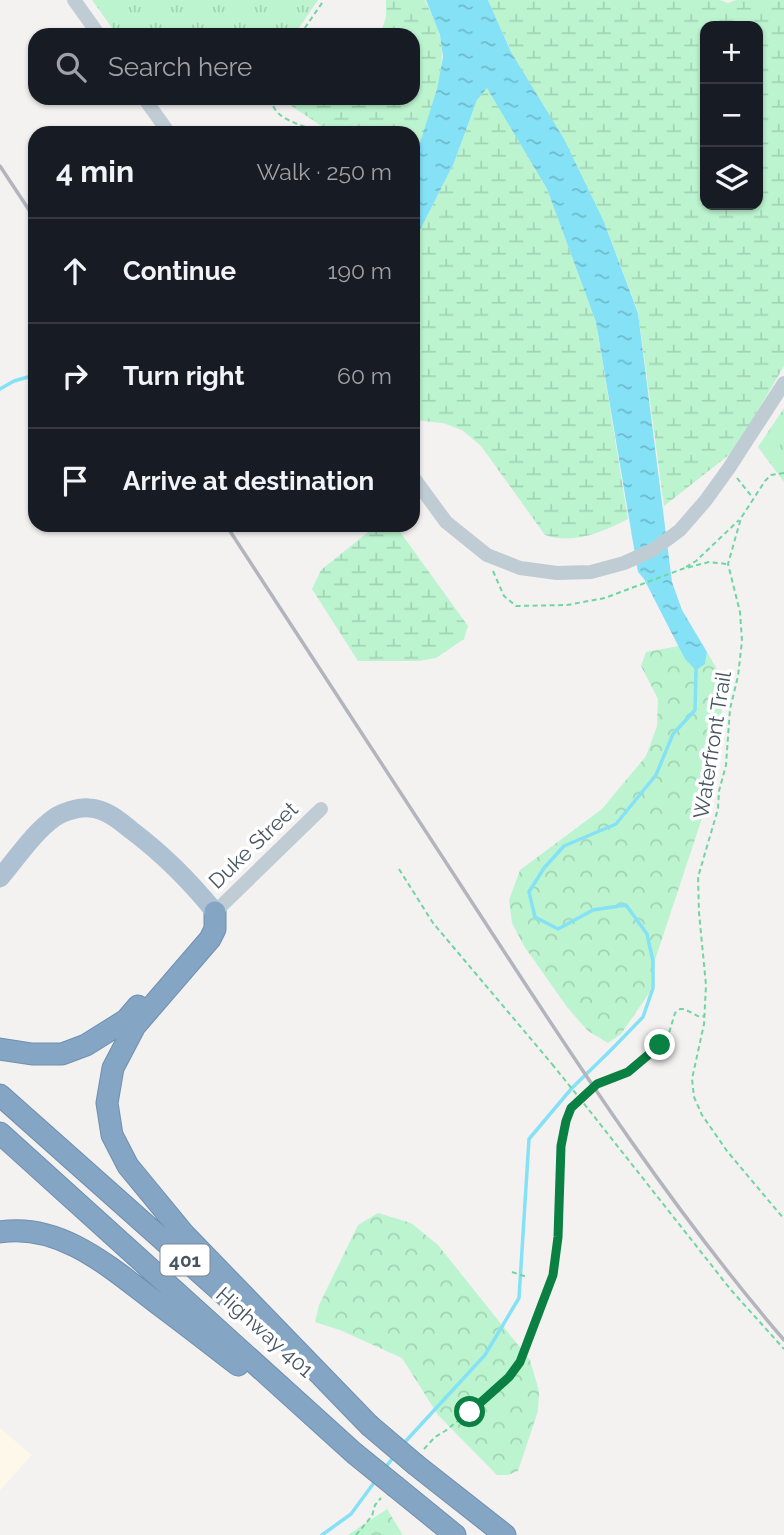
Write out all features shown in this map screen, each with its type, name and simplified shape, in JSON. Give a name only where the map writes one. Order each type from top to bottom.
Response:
[{"type":"highway","points":[[0,1049],[32,1054],[62,1054],[86,1045],[126,1020],[215,912]]},
{"type":"highway","points":[[215,912],[215,929],[210,939],[135,1026],[113,1068],[107,1104],[112,1135],[128,1166],[184,1234],[369,1425]]},
{"type":"highway","name":"Highway 401","points":[[0,1095],[369,1425],[505,1535]]},
{"type":"highway","name":"Highway 401","points":[[0,1133],[354,1453],[455,1535]]},
{"type":"highway","points":[[0,1232],[26,1231],[44,1234],[80,1249],[107,1265],[354,1453]]},
{"type":"main road","points":[[0,878],[43,827],[56,816],[87,807],[113,816],[154,846],[191,882],[215,912]]},
{"type":"street","points":[[75,0],[94,28]]},
{"type":"street","points":[[149,105],[164,126]]},
{"type":"street","points":[[420,487],[446,522],[487,555],[520,568],[557,573],[591,572],[624,564],[653,550],[680,530],[706,500],[779,401],[784,383]]},
{"type":"street","name":"Duke Street","points":[[215,912],[321,808]]},
{"type":"path","points":[[305,28],[324,0]]},
{"type":"path","points":[[274,105],[285,119],[301,126]]},
{"type":"path","points":[[729,468],[754,498]]},
{"type":"path","points":[[682,569],[696,561],[741,518],[771,475],[784,473]]},
{"type":"path","points":[[487,555],[504,596],[516,606],[567,605],[606,598],[682,569],[709,562],[728,564],[741,518]]},
{"type":"path","name":"Waterfront Trail","points":[[728,564],[740,612],[742,641],[738,676],[730,709],[726,765],[719,791],[718,809],[698,877],[705,968],[705,1016],[692,1079],[694,1097],[702,1115],[727,1151],[784,1219]]},
{"type":"path","points":[[399,869],[433,923],[552,1064],[731,1290],[784,1349]]},
{"type":"path","points":[[445,1432],[481,1404],[509,1377],[520,1362],[553,1275],[558,1237],[561,1146],[571,1108],[597,1084],[628,1072],[660,1045],[669,1033],[675,1013],[680,1009],[705,1016]]},
{"type":"path","points":[[512,1272],[527,1277]]},
{"type":"path","points":[[356,1535],[372,1516]]},
{"type":"shaded area","points":[[0,1428],[32,1455],[0,1490]]},
{"type":"green space","points":[[92,0],[318,0],[299,28],[112,28]]},
{"type":"green space","points":[[386,0],[425,0],[440,36],[442,51],[438,84],[420,144],[420,126],[322,126],[290,105],[420,105],[420,28],[382,28],[386,17]]},
{"type":"green space","points":[[488,0],[720,0],[728,3],[736,0],[784,0],[784,366],[734,451],[664,506],[638,312],[604,222],[511,52]]},
{"type":"green space","points":[[487,87],[547,189],[596,322],[628,519],[588,536],[567,539],[545,535],[481,446],[462,430],[443,423],[420,421],[420,230],[454,163],[477,100]]},
{"type":"green space","points":[[784,408],[784,482],[758,447]]},
{"type":"green space","points":[[368,532],[400,532],[468,626],[464,639],[436,658],[419,661],[358,661],[312,589],[321,570]]},
{"type":"green space","points":[[679,646],[685,659],[705,664],[707,652],[725,683],[713,785],[655,960],[650,992],[621,1034],[608,1043],[588,1031],[567,1007],[524,946],[512,923],[509,900],[520,870],[602,809],[646,756],[657,726],[658,699],[641,666],[646,652]]},
{"type":"green space","points":[[378,1213],[411,1223],[438,1245],[530,1360],[539,1391],[538,1411],[518,1471],[497,1475],[438,1415],[402,1358],[340,1330],[315,1322],[319,1305],[358,1225]]},
{"type":"green space","points":[[387,1509],[402,1535],[348,1535]]},
{"type":"water","points":[[426,0],[488,0],[511,52],[564,139],[604,222],[638,313],[672,582],[682,610],[707,652],[705,664],[696,670],[685,659],[638,572],[596,322],[547,189],[487,88],[477,100],[454,163],[420,230],[420,143],[437,89],[443,57],[440,35]]},
{"type":"waterway","points":[[0,389],[28,377]]},
{"type":"waterway","points":[[404,1443],[485,1355],[519,1298],[529,1139],[572,1088],[643,1017],[653,988],[653,961],[647,934],[626,905],[593,910],[558,929],[535,917],[529,892],[544,868],[564,846],[616,824],[656,775],[673,734],[695,710],[696,670]]},
{"type":"waterway","points":[[385,1468],[395,1455]]},
{"type":"waterway","points":[[322,1535],[351,1514],[376,1480]]},
{"type":"railway","points":[[0,166],[28,208]]},
{"type":"railway","points":[[231,532],[596,1090],[705,1243],[784,1340]]},
{"type":"route","points":[[470,1412],[509,1377],[520,1362],[553,1275],[558,1237],[561,1146],[571,1108],[597,1084],[628,1072],[660,1045]]}]
